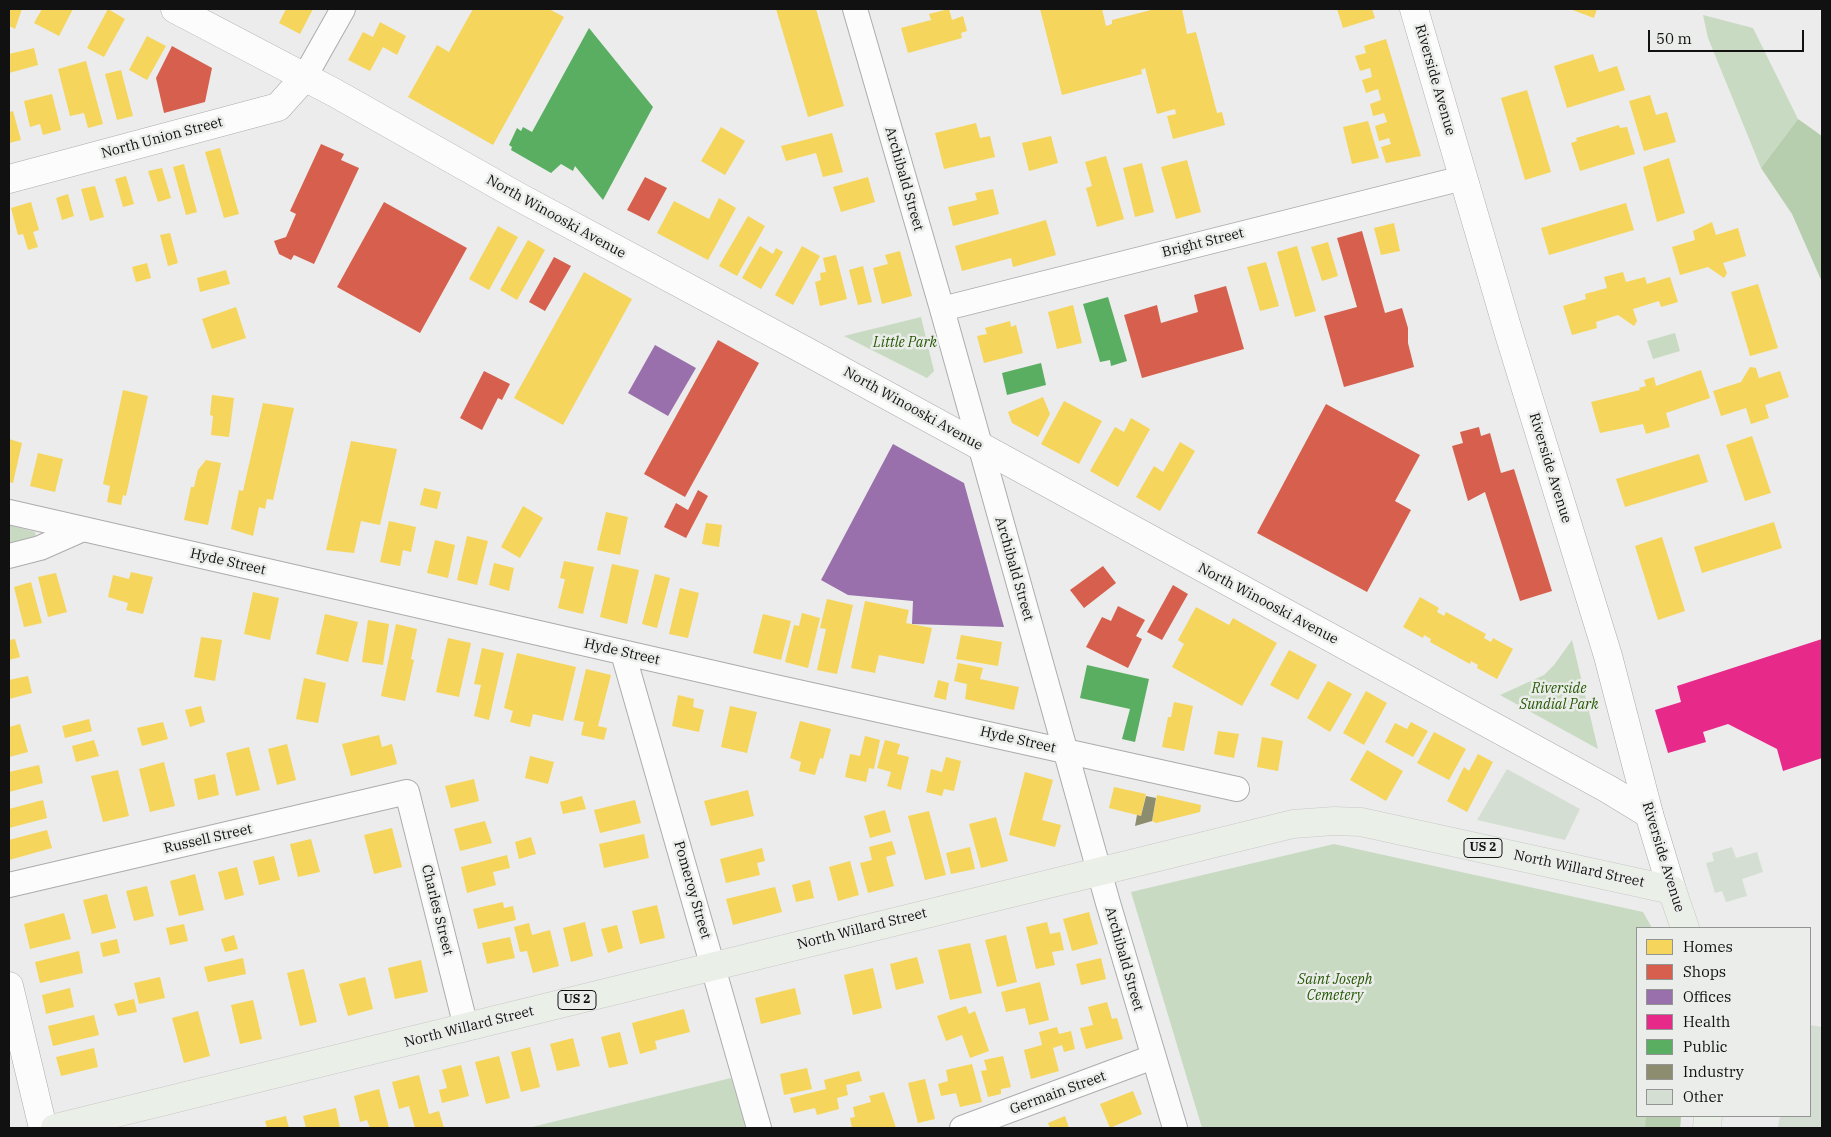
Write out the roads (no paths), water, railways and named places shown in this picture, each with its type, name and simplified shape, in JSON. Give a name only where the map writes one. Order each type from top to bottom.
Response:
[{"type":"main road","name":"North Winooski Avenue","points":[[175,9],[518,197],[1459,706],[1649,814]]},
{"type":"main road","name":"Riverside Avenue","points":[[1414,9],[1463,178],[1608,656],[1649,814],[1685,927]]},
{"type":"main road","name":"North Union Street","points":[[9,179],[278,107],[304,78]]},
{"type":"main road","name":"North Willard Street","points":[[56,1128],[1293,824],[1334,821],[1389,827],[1672,890]]},
{"type":"main road","points":[[9,986],[43,1128]]},
{"type":"street","points":[[304,78],[343,9]]},
{"type":"street","name":"Archibald Street","points":[[855,9],[942,309],[1099,872],[1175,1128]]},
{"type":"street","name":"Bright Street","points":[[942,309],[1463,178]]},
{"type":"street","name":"Hyde Street","points":[[9,512],[1237,789]]},
{"type":"street","points":[[9,556],[40,548],[83,529]]},
{"type":"street","name":"Pomeroy Street","points":[[623,652],[759,1128]]},
{"type":"street","name":"Russell Street","points":[[9,885],[407,792]]},
{"type":"street","name":"Charles Street","points":[[407,792],[466,1028]]},
{"type":"street","name":"Germain Street","points":[[962,1128],[1153,1058]]},
{"type":"park label","name":"Little Park","points":[[905,343]]},
{"type":"park label","name":"Riverside Sundial Park","points":[[1559,698]]},
{"type":"park label","name":"Saint Joseph Cemetery","points":[[1335,988]]}]
